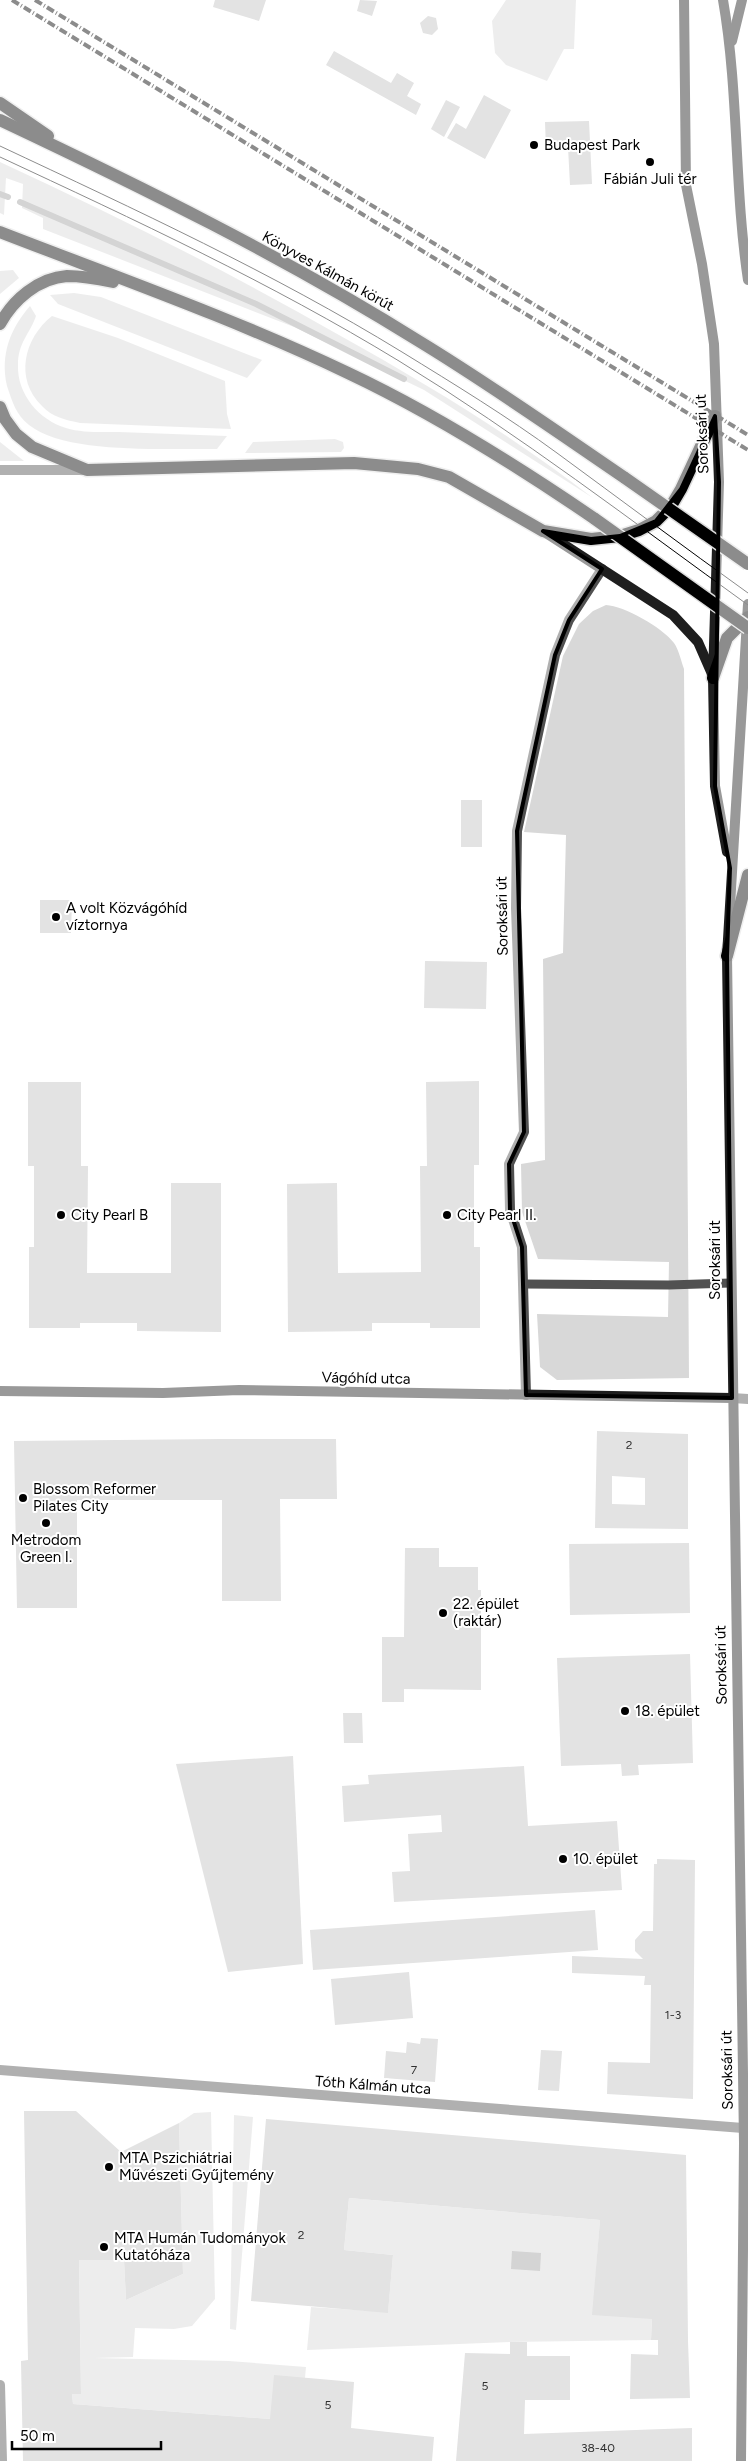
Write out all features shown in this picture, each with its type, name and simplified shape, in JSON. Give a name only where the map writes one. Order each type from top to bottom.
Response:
[{"type":"main road","name":"Soroksári út","points":[[684,0],[686,185],[702,264],[714,344],[715,416],[719,482],[713,678],[715,786],[730,868]]},
{"type":"main road","points":[[723,0],[731,47],[740,205],[748,280]]},
{"type":"main road","points":[[731,47],[742,0]]},
{"type":"main road","points":[[0,103],[82,158]]},
{"type":"main road","name":"Könyves Kálmán körút","points":[[0,120],[82,158],[322,284],[418,340],[625,478],[748,564]]},
{"type":"main road","points":[[0,232],[282,344],[348,373],[471,437],[747,621],[727,638],[713,678]]},
{"type":"main road","points":[[0,324],[7,312],[17,301],[28,291],[46,281],[66,276],[138,286]]},
{"type":"main road","points":[[0,407],[5,420],[16,434],[32,447],[87,470],[354,463],[418,470],[449,477],[543,531],[673,615],[698,642],[713,678]]},
{"type":"main road","points":[[543,531],[591,540],[620,536],[639,530],[656,521],[671,506],[681,490],[715,416]]},
{"type":"main road","name":"Soroksári út","points":[[741,2461],[746,2178],[743,2128],[745,2100],[735,1460],[730,1283],[727,956],[730,868],[748,604]]},
{"type":"main road","points":[[727,956],[748,875]]},
{"type":"main road","name":"Vágóhíd utca","points":[[0,1391],[163,1393],[239,1390],[732,1398]]},
{"type":"street","points":[[0,470],[87,470]]},
{"type":"street","name":"Soroksári út","points":[[526,1395],[522,1247],[510,1210],[510,1164],[524,1132],[516,908],[517,831],[555,655],[570,620],[602,569]]},
{"type":"street","points":[[732,1398],[748,1399]]},
{"type":"street","name":"Tóth Kálmán utca","points":[[0,2070],[743,2128]]},
{"type":"street","points":[[0,2385],[2,2461]]},
{"type":"lane","points":[[523,1284],[669,1285],[730,1283]]},
{"type":"highlighted area","points":[[715,416],[719,482],[715,786],[730,868],[727,956],[732,1398],[526,1395],[522,1247],[510,1210],[509,1164],[524,1132],[517,831],[555,655],[569,620],[602,569],[543,531],[591,539],[620,536],[656,521],[681,489]]},
{"type":"shaded area","points":[[506,0],[576,0],[574,49],[564,49],[547,81],[506,65],[495,53],[492,21]]},
{"type":"shaded area","points":[[0,162],[129,223],[298,312],[437,392],[501,432],[593,498],[424,390],[294,327],[43,229],[43,218],[22,208],[23,184],[6,178],[4,215],[0,213]]},
{"type":"shaded area","points":[[13,270],[19,278],[0,294],[0,271]]},
{"type":"shaded area","points":[[74,293],[101,297],[262,360],[247,378],[58,304],[50,295]]},
{"type":"shaded area","points":[[30,306],[36,316],[20,350],[19,376],[21,386],[31,404],[47,419],[72,430],[227,436],[217,449],[119,448],[92,446],[67,441],[46,435],[29,425],[21,417],[13,402],[7,386],[5,364],[8,343],[12,333]]},
{"type":"shaded area","points":[[52,316],[118,338],[225,381],[227,414],[231,429],[80,423],[50,413],[33,395],[25,371],[29,347],[42,325]]},
{"type":"shaded area","points":[[335,439],[343,442],[344,448],[341,452],[245,453],[253,442]]},
{"type":"shaded area","points":[[0,442],[24,461],[0,461]]},
{"type":"shaded area","points":[[606,605],[632,613],[661,630],[676,646],[684,669],[689,1378],[557,1380],[540,1367],[537,1314],[668,1317],[669,1262],[538,1259],[522,1212],[521,1164],[545,1160],[543,959],[563,953],[566,835],[524,832],[563,656],[579,624],[593,611]]},
{"type":"shaded area","points":[[211,2112],[215,2299],[192,2326],[174,2329],[135,2328],[133,2357],[95,2358],[229,2361],[306,2367],[305,2378],[270,2419],[73,2404],[72,2394],[81,2394],[79,2260],[124,2260],[126,2300],[183,2274],[179,2123],[194,2113]]},
{"type":"shaded area","points":[[234,2115],[253,2117],[236,2330],[230,2329]]},
{"type":"shaded area","points":[[349,2198],[600,2220],[594,2297],[652,2319],[651,2340],[510,2342],[307,2350],[311,2307],[388,2312],[393,2255],[344,2250]]},
{"type":"shaded area","points":[[512,2251],[541,2253],[540,2271],[511,2269]]},
{"type":"building","points":[[215,0],[266,0],[259,21],[213,7]]},
{"type":"building","points":[[360,0],[377,1],[372,16],[357,11]]},
{"type":"building","points":[[428,16],[436,18],[438,29],[432,35],[423,33],[420,23]]},
{"type":"building","points":[[334,51],[391,83],[397,73],[414,83],[407,96],[421,104],[416,115],[326,65]]},
{"type":"building","points":[[484,95],[511,110],[485,159],[447,138],[456,123],[466,129]]},
{"type":"building","points":[[446,100],[460,107],[444,137],[431,129]]},
{"type":"building","points":[[589,121],[592,184],[570,185],[568,147],[546,148],[545,122]]},
{"type":"building","points":[[461,800],[482,800],[482,847],[461,847]]},
{"type":"building","name":"A volt Közvágóhíd víztornya","points":[[40,900],[72,900],[71,933],[40,933]]},
{"type":"building","points":[[425,961],[487,962],[486,1009],[424,1008]]},
{"type":"building","name":"City Pearl II.","points":[[479,1081],[479,1165],[474,1165],[474,1247],[480,1247],[480,1328],[430,1328],[430,1323],[372,1323],[372,1331],[288,1332],[287,1184],[337,1183],[338,1273],[421,1272],[420,1166],[427,1166],[426,1082]]},
{"type":"building","name":"City Pearl B","points":[[28,1082],[81,1082],[81,1166],[88,1166],[87,1273],[171,1273],[171,1183],[221,1183],[221,1332],[137,1331],[137,1323],[80,1323],[80,1328],[29,1328],[29,1247],[34,1247],[34,1166],[28,1166]]},
{"type":"building","points":[[597,1431],[688,1434],[688,1529],[595,1528]],"holes":[[[612,1476],[645,1478],[645,1505],[612,1504]]]},
{"type":"building","name":"Metrodom Green I.","points":[[336,1439],[337,1499],[280,1499],[281,1601],[222,1601],[222,1500],[77,1500],[77,1608],[17,1608],[14,1441]]},
{"type":"building","points":[[689,1543],[690,1613],[570,1615],[569,1544]]},
{"type":"building","name":"22. épület (raktár)","points":[[405,1548],[439,1548],[439,1567],[478,1567],[478,1590],[481,1590],[481,1690],[404,1689],[404,1702],[382,1702],[382,1637],[404,1637]]},
{"type":"building","name":"18. épület","points":[[690,1654],[693,1763],[638,1765],[639,1775],[622,1776],[621,1764],[561,1766],[557,1658]]},
{"type":"building","points":[[343,1713],[362,1713],[363,1743],[344,1743]]},
{"type":"building","points":[[293,1756],[303,1964],[228,1972],[176,1764]]},
{"type":"building","points":[[524,1766],[528,1826],[617,1821],[622,1890],[394,1902],[392,1872],[410,1871],[408,1834],[442,1832],[441,1815],[344,1822],[342,1786],[369,1784],[368,1775]]},
{"type":"building","points":[[657,1859],[695,1860],[693,2099],[607,2094],[608,2062],[650,2063],[651,1985],[644,1985],[645,1976],[572,1973],[572,1956],[643,1959],[635,1951],[635,1940],[643,1931],[653,1931],[654,1864],[657,1864]]},
{"type":"building","points":[[595,1910],[598,1950],[313,1970],[310,1930]]},
{"type":"building","points":[[409,1972],[413,2018],[335,2025],[331,1979]]},
{"type":"building","points":[[421,2038],[438,2039],[435,2082],[384,2078],[386,2051],[406,2053],[407,2042],[420,2044]]},
{"type":"building","points":[[541,2050],[562,2051],[559,2091],[538,2090]]},
{"type":"building","points":[[24,2111],[76,2111],[121,2152],[179,2123],[183,2274],[126,2300],[124,2260],[79,2260],[81,2394],[72,2394],[73,2404],[270,2419],[274,2375],[354,2382],[351,2428],[434,2437],[432,2461],[23,2461],[21,2361],[28,2360]]},
{"type":"building","points":[[266,2119],[686,2155],[690,2398],[630,2399],[631,2354],[658,2355],[658,2340],[651,2340],[652,2319],[592,2315],[600,2220],[349,2198],[344,2250],[393,2255],[388,2313],[251,2301]]},
{"type":"building","points":[[510,2342],[527,2342],[527,2356],[570,2356],[570,2400],[525,2400],[524,2434],[692,2428],[692,2461],[456,2461],[465,2353],[510,2354]]},
{"type":"waterway","points":[[0,194],[8,197]]},
{"type":"waterway","points":[[20,202],[256,304],[404,379]]},
{"type":"tram line","points":[[0,146],[204,243],[304,295],[402,352],[481,401],[538,440],[748,593]]},
{"type":"tram line","points":[[0,157],[202,253],[351,332],[444,389],[532,449],[748,605]]},
{"type":"railway","points":[[12,0],[748,450]]},
{"type":"railway","points":[[35,0],[748,435]]},
{"type":"place","name":"Budapest Park","points":[[534,145]]},
{"type":"place","name":"Fábián Juli tér","points":[[650,162]]},
{"type":"place","name":"A volt Közvágóhíd víztornya","points":[[56,917]]},
{"type":"place","name":"City Pearl B","points":[[61,1215]]},
{"type":"place","name":"City Pearl II.","points":[[447,1215]]},
{"type":"place","name":"Blossom Reformer Pilates City","points":[[23,1498]]},
{"type":"place","name":"Metrodom Green I.","points":[[46,1523]]},
{"type":"place","name":"22. épület (raktár)","points":[[443,1613]]},
{"type":"place","name":"18. épület","points":[[625,1711]]},
{"type":"place","name":"10. épület","points":[[563,1859]]},
{"type":"place","name":"MTA Pszichiátriai Művészeti Gyűjtemény","points":[[109,2167]]},
{"type":"place","name":"MTA Humán Tudományok Kutatóháza","points":[[104,2247]]}]
